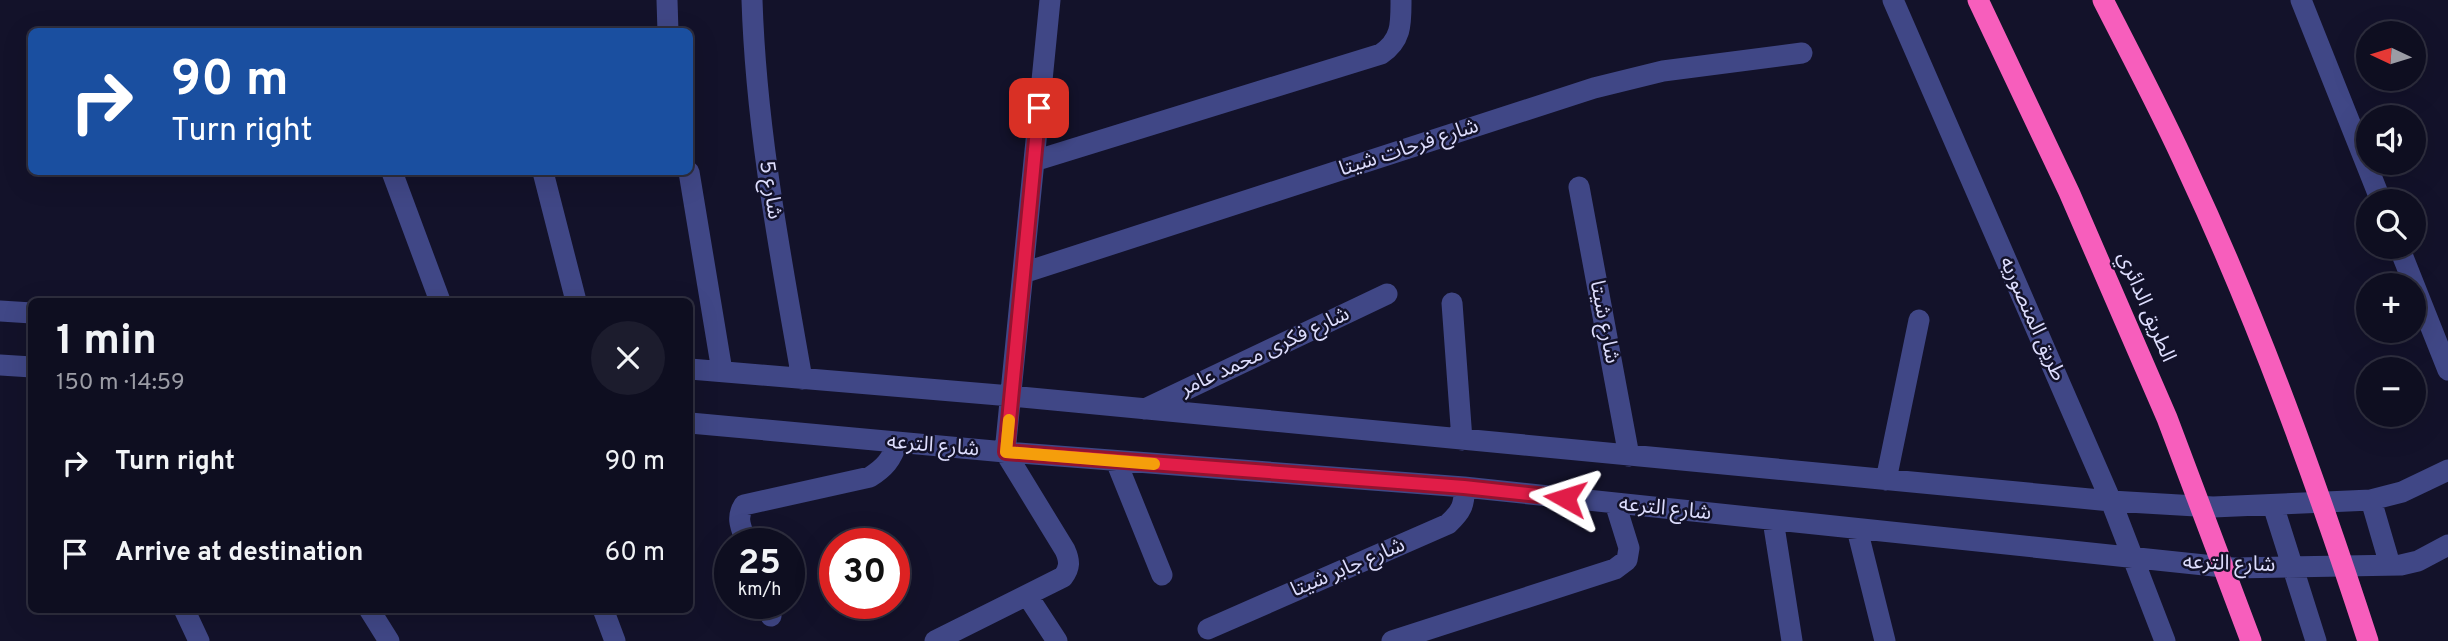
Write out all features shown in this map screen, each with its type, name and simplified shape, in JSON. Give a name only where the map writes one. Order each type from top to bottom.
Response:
[{"type":"highway","name":"الطريق الدائري","points":[[1978,0],[2069,192],[2167,418],[2251,641]]},
{"type":"highway","points":[[2103,0],[2188,170],[2238,285],[2319,496],[2368,641]]},
{"type":"street","points":[[667,0],[668,28]]},
{"type":"street","name":"شارع 5","points":[[752,0],[754,64],[766,169],[802,379]]},
{"type":"street","points":[[935,641],[1063,577],[1068,570],[1069,560],[1006,452],[1050,0]]},
{"type":"street","points":[[1034,161],[1381,54],[1396,41],[1400,31],[1401,0]]},
{"type":"street","name":"طريق المنصوريه","points":[[1893,0],[2111,502],[2165,641]]},
{"type":"street","points":[[2301,0],[2376,189]]},
{"type":"street","name":"شارع فرحات شيتا","points":[[1023,273],[1594,88],[1663,71],[1802,52]]},
{"type":"street","points":[[393,175],[439,298]]},
{"type":"street","points":[[544,175],[575,298]]},
{"type":"street","points":[[689,175],[722,372]]},
{"type":"street","name":"شارع شيتا","points":[[1579,187],[1629,456]]},
{"type":"street","points":[[2404,259],[2448,370]]},
{"type":"street","name":"شارع فكرى محمد عامر","points":[[1143,410],[1387,294]]},
{"type":"street","points":[[1452,303],[1462,440]]},
{"type":"street","points":[[0,311],[28,313]]},
{"type":"street","points":[[1886,480],[1919,320]]},
{"type":"street","points":[[0,365],[28,367]]},
{"type":"street","points":[[693,369],[1011,396],[2111,502],[2213,508],[2371,500],[2402,492],[2448,470]]},
{"type":"street","name":"شارع الترعه","points":[[693,423],[1006,452],[1464,487],[2233,568],[2401,565],[2418,561],[2448,545]]},
{"type":"street","points":[[741,528],[739,513],[744,505],[870,478],[884,468],[893,455],[897,442]]},
{"type":"street","points":[[1115,461],[1161,575]]},
{"type":"street","name":"شارع جابر شيتا","points":[[1208,629],[1448,524],[1460,513],[1465,502],[1464,487]]},
{"type":"street","points":[[2371,500],[2390,565]]},
{"type":"street","points":[[1392,641],[1615,569],[1627,560],[1629,548],[1615,503]]},
{"type":"street","points":[[2273,505],[2316,641]]},
{"type":"street","points":[[1773,520],[1791,641]]},
{"type":"street","points":[[1857,529],[1885,641]]},
{"type":"street","points":[[1027,595],[1057,641]]},
{"type":"street","points":[[186,613],[199,641]]},
{"type":"street","points":[[372,613],[389,641]]},
{"type":"street","points":[[604,613],[615,641]]},
{"type":"slow traffic","points":[[1009,420],[1006,452],[1154,464]]},
{"type":"route","points":[[1039,108],[1006,452],[1464,487],[1565,498]]}]
